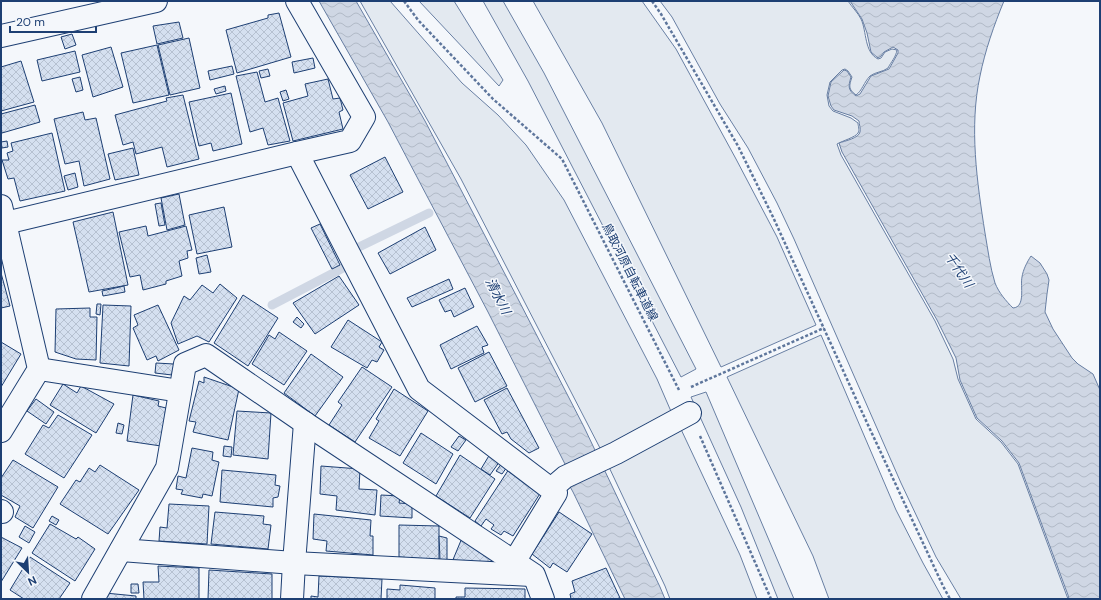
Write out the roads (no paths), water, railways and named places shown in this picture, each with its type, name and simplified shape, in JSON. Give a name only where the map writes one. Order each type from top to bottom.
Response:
[{"type":"street","points":[[1,36],[156,1]]},
{"type":"street","points":[[1,431],[40,369],[2,218],[350,142],[364,117],[297,1]]},
{"type":"street","points":[[297,153],[419,389],[558,483]]},
{"type":"street","points":[[93,599],[167,468],[185,364],[206,355],[305,424],[534,575],[543,599]]},
{"type":"street","points":[[40,369],[180,391]]},
{"type":"street","points":[[514,562],[556,492],[558,483],[690,413]]},
{"type":"street","points":[[292,599],[305,424]]},
{"type":"street","points":[[121,550],[294,563],[534,575]]},
{"type":"water","name":"清水川","points":[[319,1],[356,1],[425,121],[518,299],[584,427],[665,599],[625,599],[568,483],[568,470],[488,312],[388,122]]},
{"type":"water","name":"千代川","points":[[850,1],[1004,1],[984,57],[975,115],[975,154],[979,194],[990,265],[995,283],[1003,297],[1013,308],[1020,304],[1023,274],[1025,266],[1031,256],[1040,263],[1049,280],[1045,312],[1053,329],[1072,358],[1093,374],[1100,390],[1100,599],[1069,599],[1019,463],[1002,441],[977,418],[960,380],[956,358],[937,320],[842,152],[839,143],[851,139],[859,134],[859,121],[852,116],[834,110],[831,106],[828,96],[831,82],[844,70],[847,71],[851,77],[849,88],[856,96],[860,94],[871,76],[889,69],[898,53],[898,50],[893,47],[884,52],[878,58],[871,52],[862,19]]},
{"type":"waterway","points":[[359,247],[429,213]]},
{"type":"waterway","points":[[272,305],[343,268]]}]
